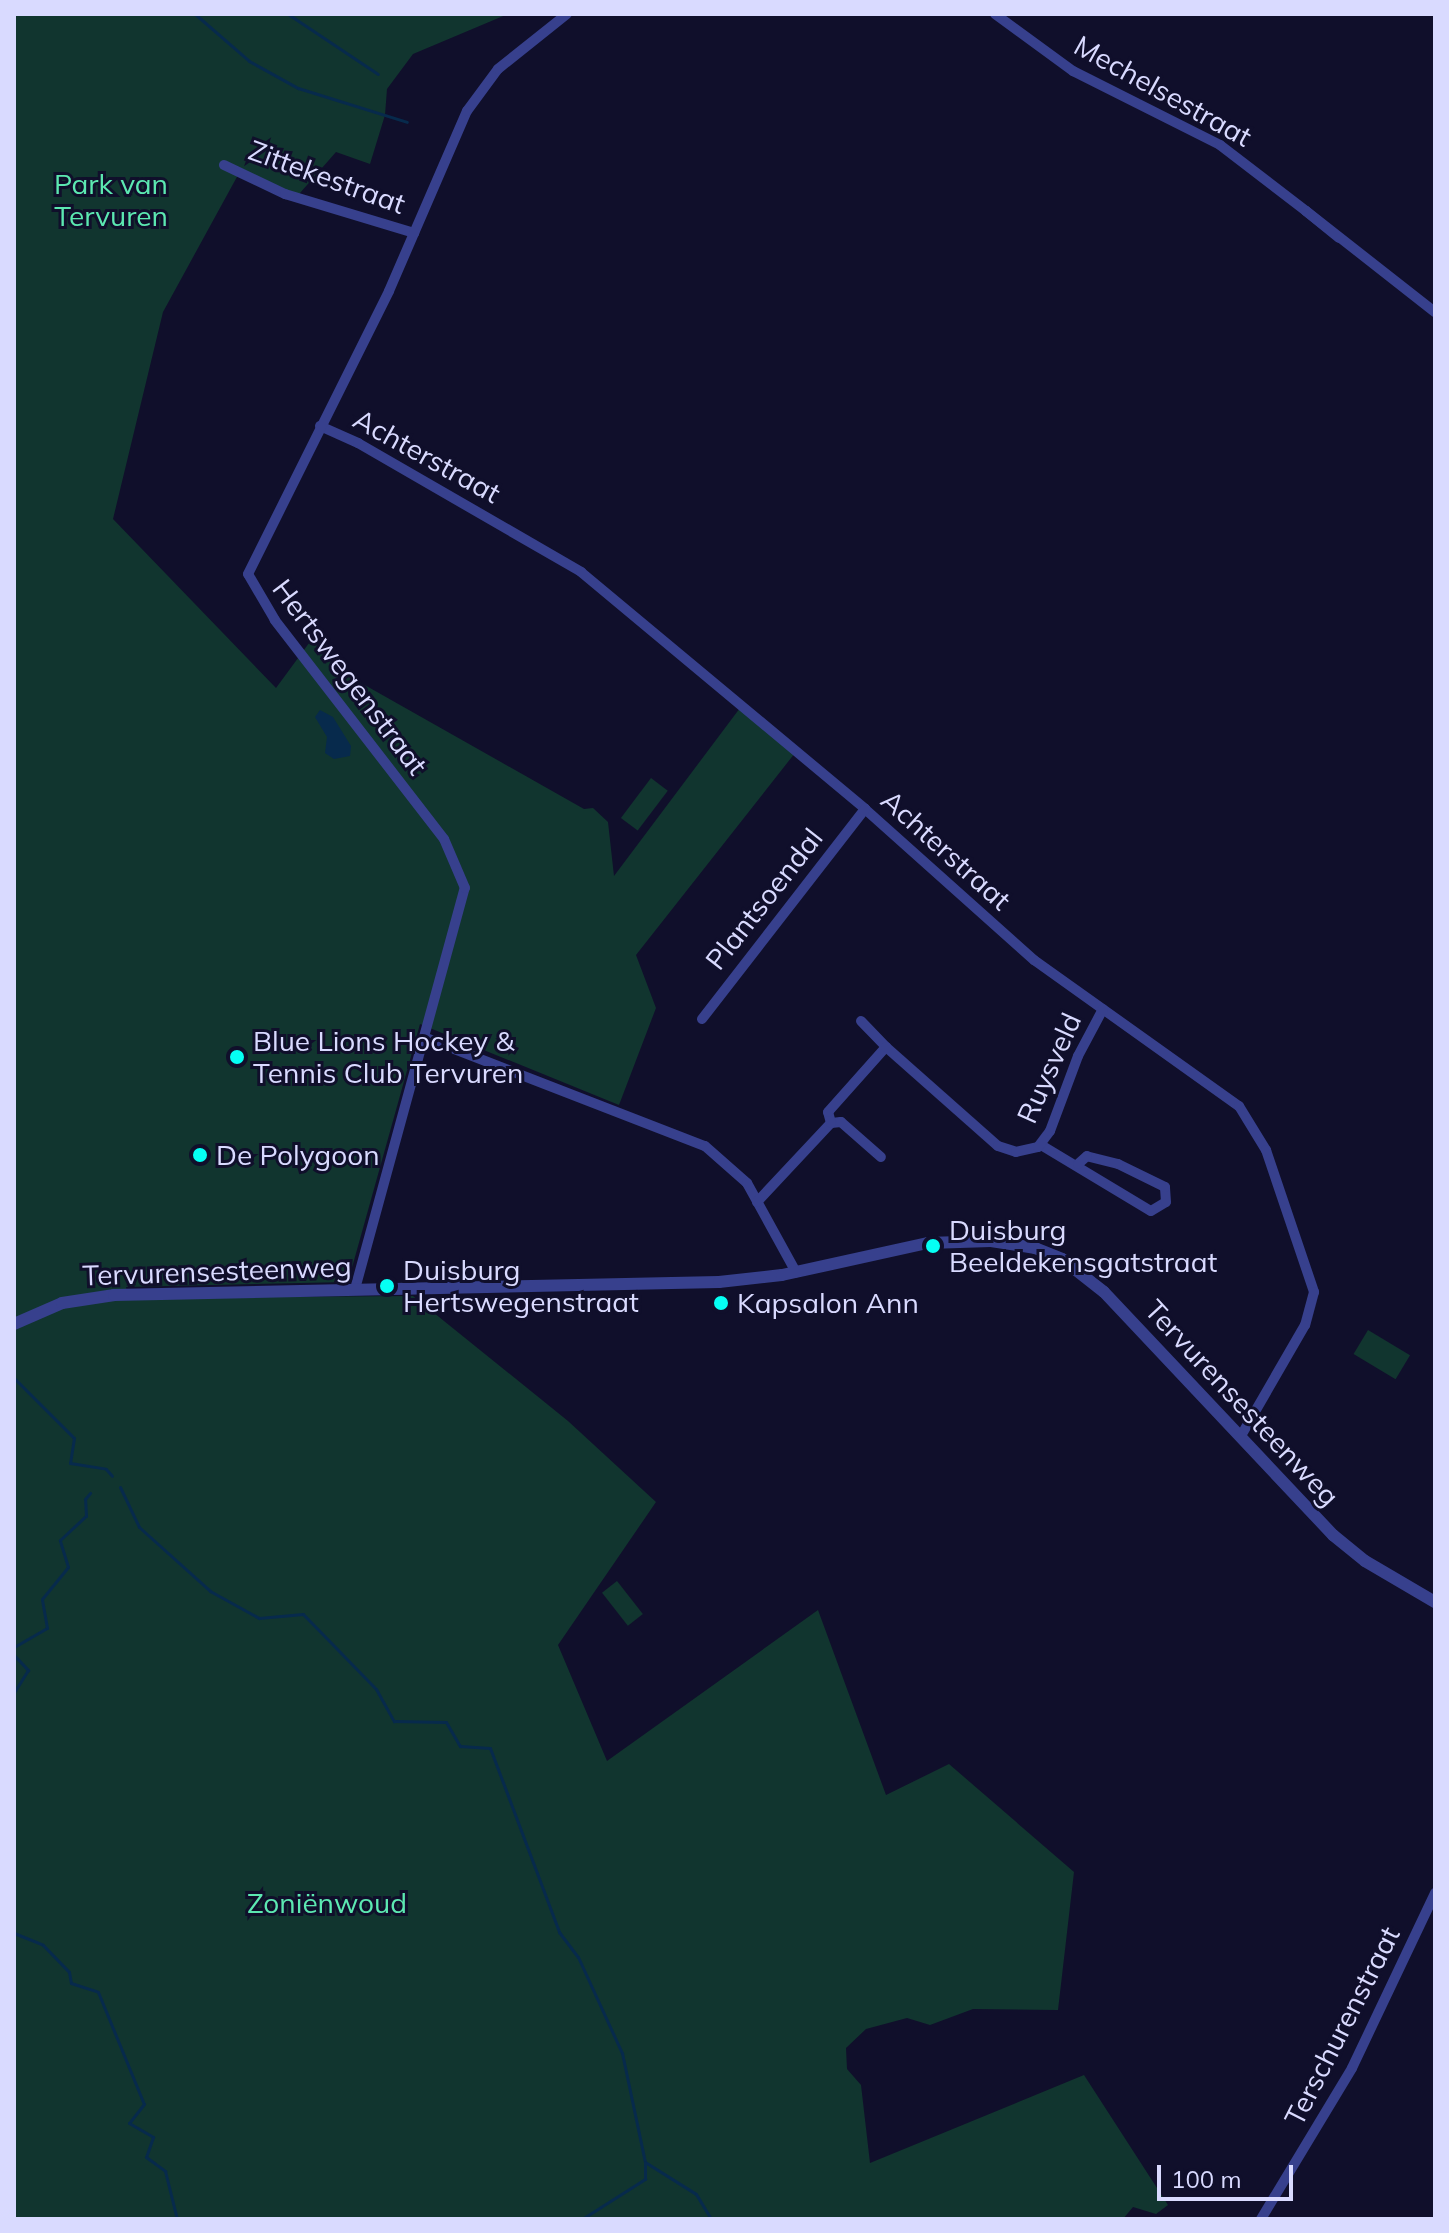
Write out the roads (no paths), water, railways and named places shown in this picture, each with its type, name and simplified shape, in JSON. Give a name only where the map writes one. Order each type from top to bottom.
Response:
[{"type":"street","name":"Hertswegenstraat","points":[[355,1289],[465,888],[458,862],[248,580],[480,89],[567,14]]},
{"type":"street","name":"Mechelsestraat","points":[[995,14],[1073,71],[1220,145],[1435,312]]},
{"type":"street","name":"Zittekestraat","points":[[224,165],[285,194],[414,233]]},
{"type":"street","name":"Achterstraat","points":[[320,426],[358,443],[581,572],[865,809],[1034,960],[1220,1088],[1255,1127],[1310,1275],[1313,1299],[1305,1325],[1241,1436]]},
{"type":"street","name":"Plantsoendal","points":[[702,1019],[865,809]]},
{"type":"street","name":"Ruysveld","points":[[861,1021],[998,1146],[1023,1152],[1041,1145],[1103,1009]]},
{"type":"street","points":[[426,1038],[705,1146],[729,1162],[757,1202],[796,1272]]},
{"type":"street","points":[[831,1123],[828,1112],[886,1047]]},
{"type":"street","points":[[757,1202],[831,1123],[841,1122],[881,1157]]},
{"type":"street","points":[[1041,1145],[1078,1164],[1101,1185],[1151,1211],[1166,1202],[1165,1187],[1118,1164],[1087,1156],[1078,1164]]},
{"type":"street","name":"Tervurensesteenweg","points":[[14,1324],[62,1303],[114,1295],[719,1282],[796,1272],[928,1243],[991,1241],[1035,1248],[1062,1259],[1104,1292],[1333,1535],[1365,1561],[1435,1602]]},
{"type":"street","name":"Terschurenstraat","points":[[1261,2219],[1352,2068],[1435,1893]]},
{"type":"water","points":[[320,710],[333,717],[351,746],[350,756],[334,759],[325,753],[327,737],[315,717]]},
{"type":"waterway","points":[[195,14],[249,61],[298,88],[407,122]]},
{"type":"waterway","points":[[288,14],[378,74]]},
{"type":"waterway","points":[[14,1378],[74,1438],[70,1463],[106,1469],[112,1476]]},
{"type":"waterway","points":[[120,1487],[139,1527],[210,1591],[259,1618],[303,1614],[376,1689],[394,1721],[446,1722],[460,1746],[490,1748],[559,1932],[578,1957],[622,2053],[645,2162],[696,2194],[711,2219]]},
{"type":"waterway","points":[[14,1647],[47,1628],[42,1599],[68,1567],[60,1540],[86,1516],[85,1499],[90,1493]]},
{"type":"waterway","points":[[14,1655],[28,1670],[14,1692]]},
{"type":"waterway","points":[[14,1933],[43,1945],[69,1972],[71,1983],[98,1992],[144,2104],[129,2123],[153,2137],[146,2157],[165,2171],[177,2219]]},
{"type":"waterway","points":[[582,2219],[645,2179],[645,2162]]},
{"type":"place","name":"Blue Lions Hockey & Tennis Club Tervuren","points":[[237,1057]]},
{"type":"place","name":"De Polygoon","points":[[200,1155]]},
{"type":"place","name":"Duisburg Beeldekensgatstraat","points":[[933,1246]]},
{"type":"place","name":"Duisburg Hertswegenstraat","points":[[387,1286]]},
{"type":"place","name":"Kapsalon Ann","points":[[721,1303]]},
{"type":"park label","name":"Park van Tervuren","points":[[111,200]]},
{"type":"park label","name":"Zoniënwoud","points":[[327,1903]]}]
